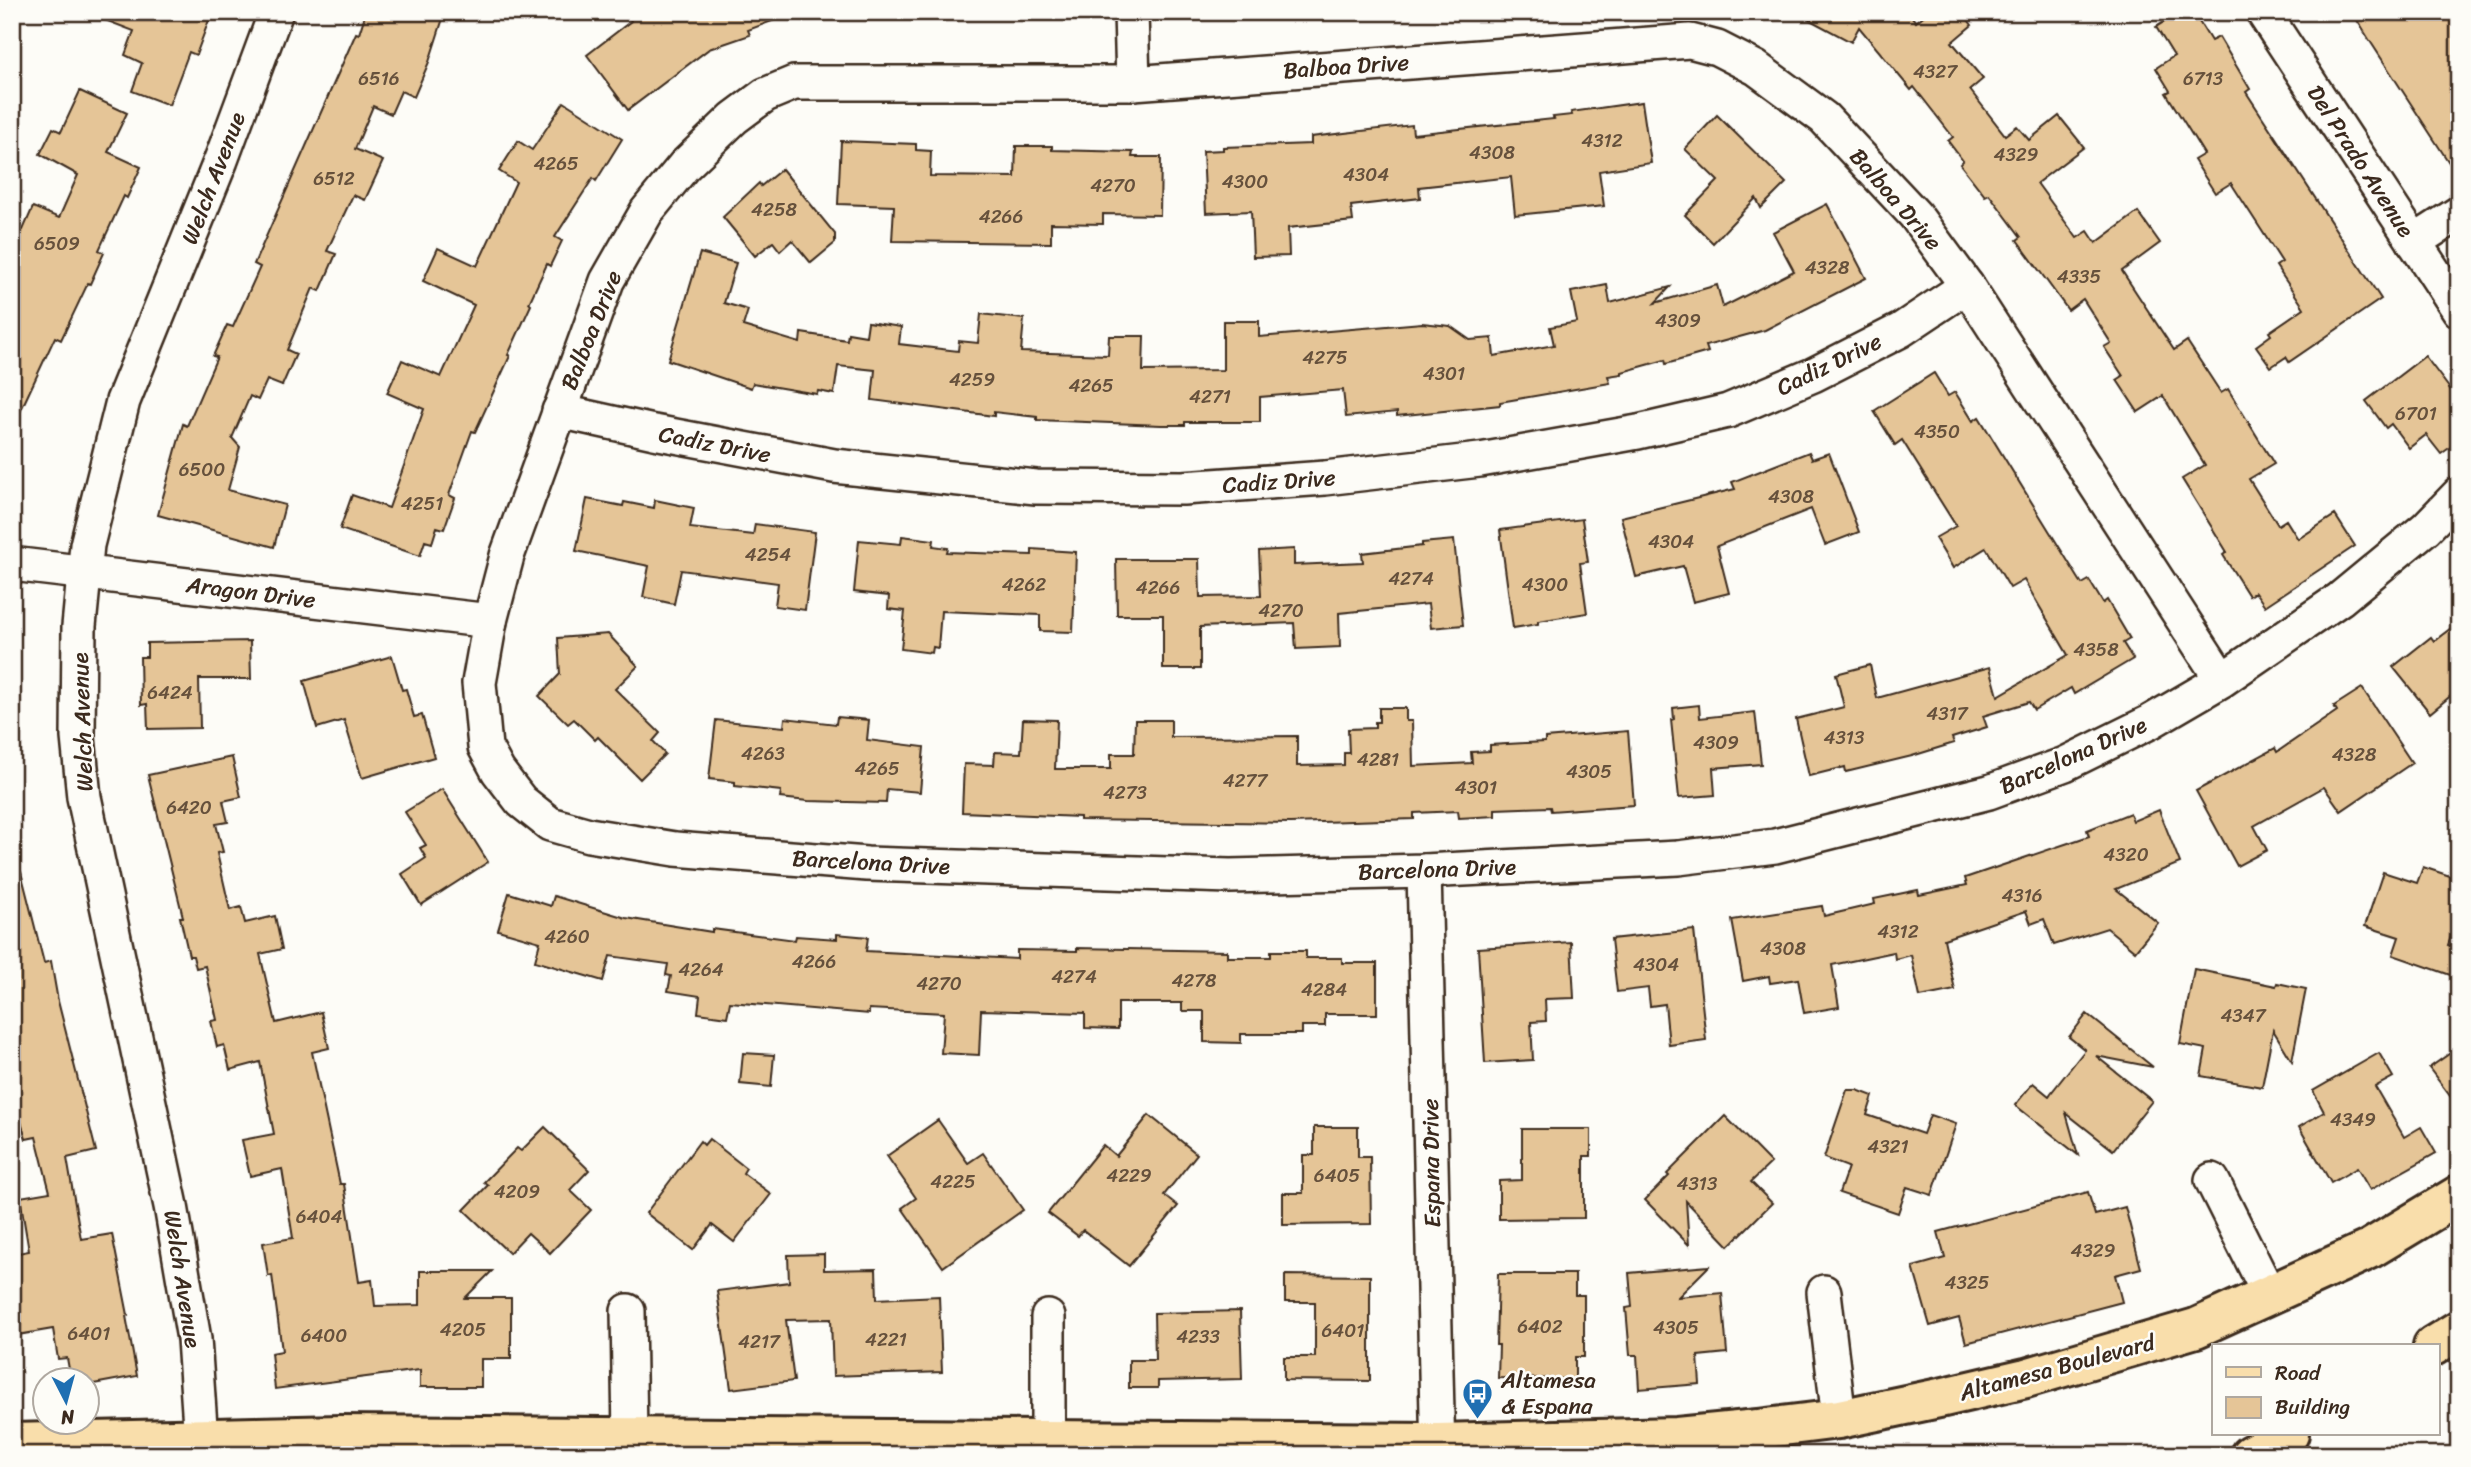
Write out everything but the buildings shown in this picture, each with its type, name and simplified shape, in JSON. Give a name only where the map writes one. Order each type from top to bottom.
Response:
[{"type":"main road","name":"Altamesa Boulevard","points":[[12,1443],[201,1450],[340,1435],[1048,1440],[1438,1449],[1677,1437],[1839,1419],[2026,1378],[2196,1328],[2368,1250],[2459,1195]]},
{"type":"main road","points":[[2437,1344],[2459,1330]]},
{"type":"main road","points":[[2250,1455],[2285,1436]]},
{"type":"main road","points":[[409,1455],[502,1437]]},
{"type":"street","name":"Welch Avenue","points":[[201,1450],[194,1339],[171,1206],[84,797],[78,737],[79,626],[87,545],[123,401],[221,160],[275,12]]},
{"type":"street","points":[[1131,12],[1133,83]]},
{"type":"street","name":"Del Prado Avenue","points":[[2263,12],[2459,310]]},
{"type":"street","name":"Balboa Drive","points":[[490,621],[506,556],[607,281],[647,211],[684,166],[734,118],[765,95],[794,83],[1133,83],[1690,41],[1717,48],[1756,68],[1824,118],[1915,215],[1967,286],[2222,680]]},
{"type":"street","points":[[2414,242],[2459,214]]},
{"type":"street","name":"Cadiz Drive","points":[[559,411],[834,466],[1036,487],[1183,488],[1325,478],[1479,460],[1638,432],[1728,411],[1813,375],[1901,330],[1967,286]]},
{"type":"street","name":"Barcelona Drive","points":[[490,621],[479,683],[485,747],[498,771],[521,801],[550,824],[589,835],[675,849],[867,864],[1230,876],[1424,871],[1678,858],[1776,846],[1989,792],[2066,764],[2150,722],[2222,680],[2340,599],[2426,528],[2459,494]]},
{"type":"street","name":"Aragon Drive","points":[[12,564],[490,621]]},
{"type":"street","name":"Espana Drive","points":[[1424,871],[1438,1449]]},
{"type":"street","points":[[2212,1180],[2270,1296]]},
{"type":"street","points":[[1824,1292],[1839,1419]]},
{"type":"street","points":[[628,1311],[630,1438]]},
{"type":"street","points":[[1048,1317],[1048,1440]]},
{"type":"place","name":"Altamesa & Espana","points":[[1478,1420]]}]
